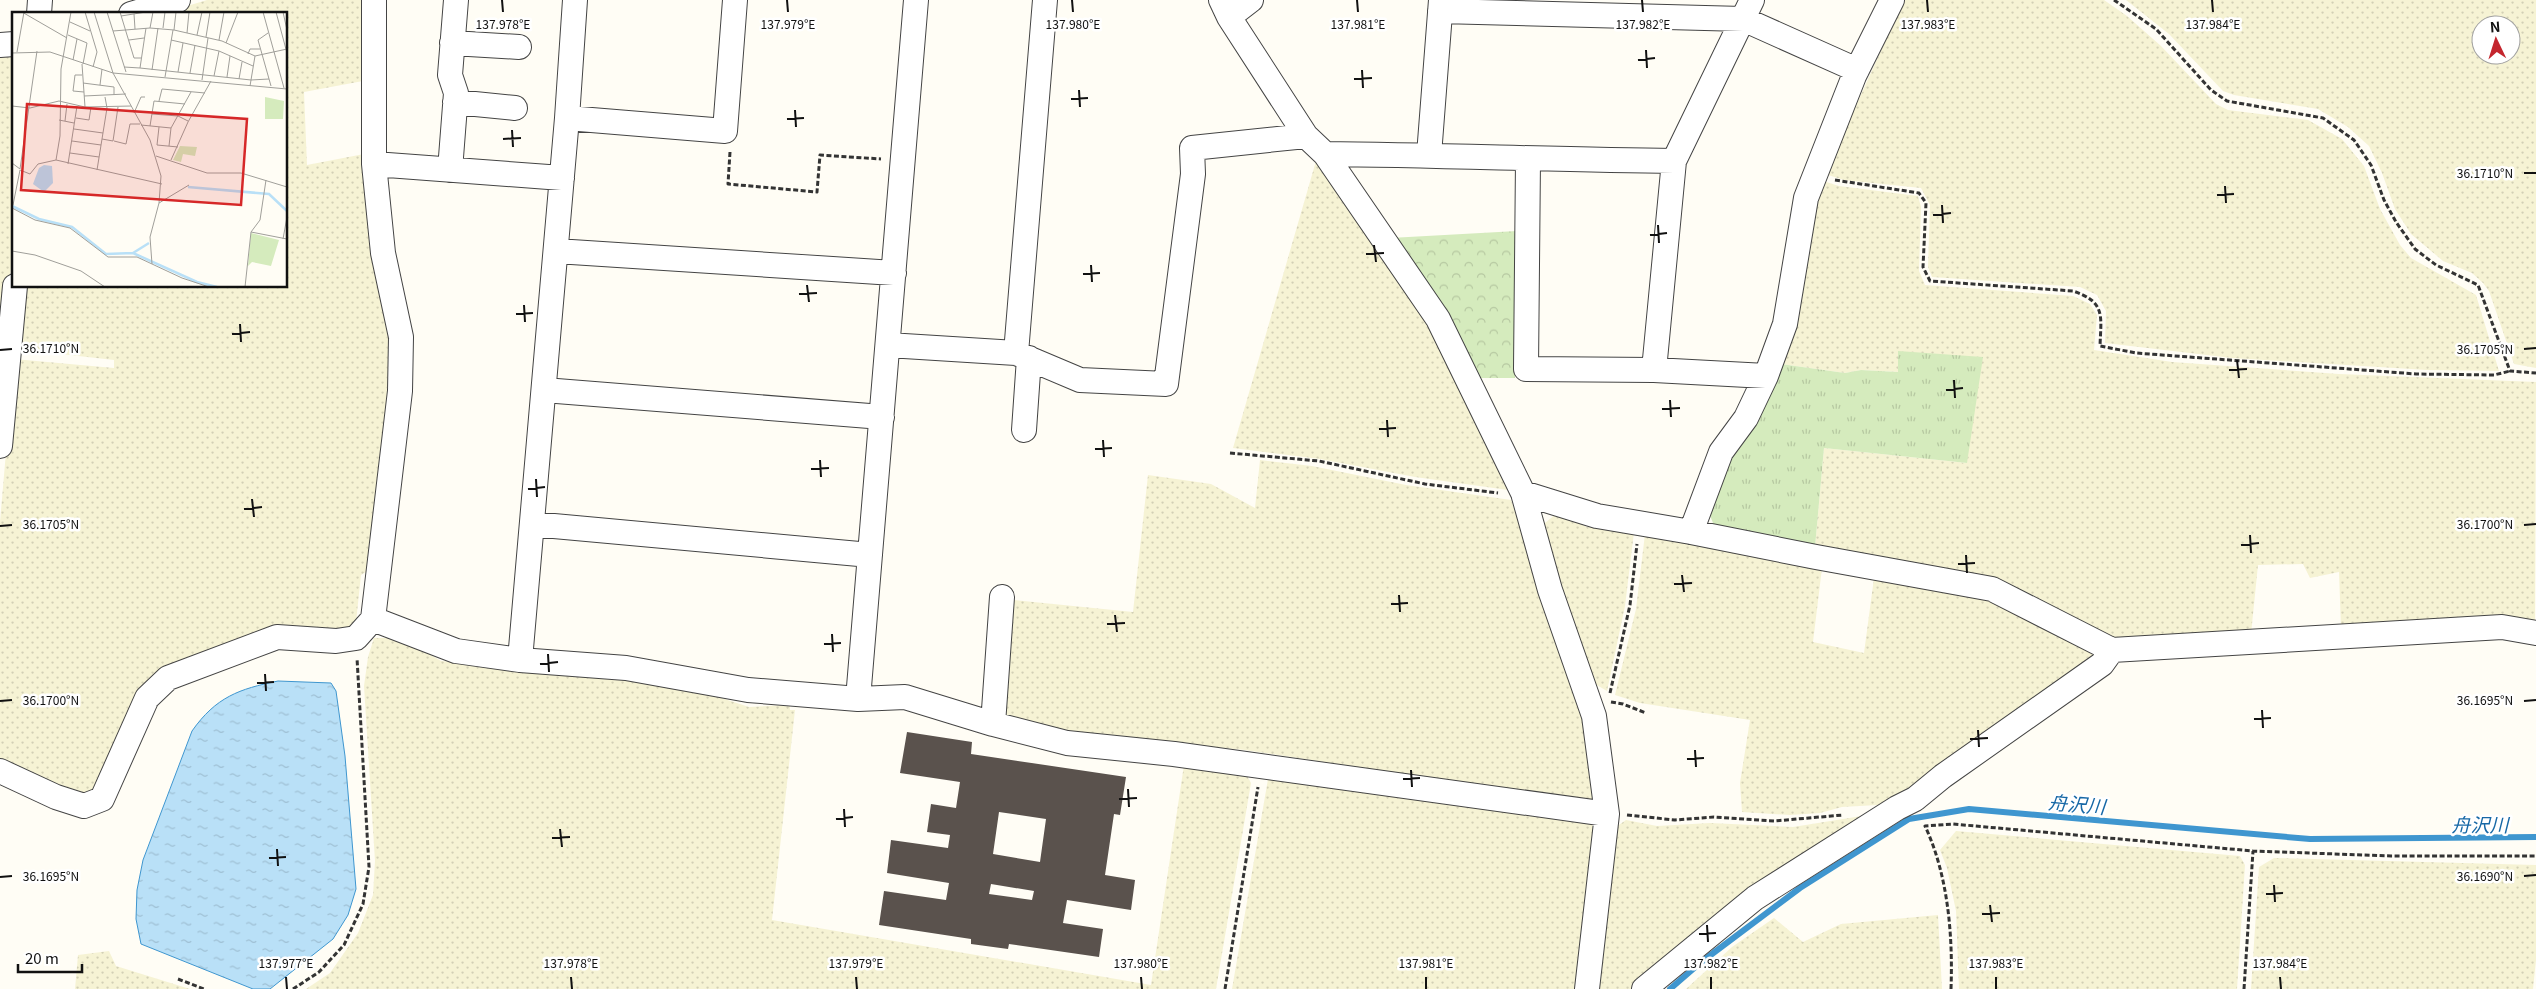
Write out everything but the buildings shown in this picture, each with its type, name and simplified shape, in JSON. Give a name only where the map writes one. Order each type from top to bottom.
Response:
[{"type":"street","points":[[138,12],[178,0]]},
{"type":"street","points":[[0,771],[56,797],[84,806],[102,799],[147,698],[168,678],[277,637],[336,641],[356,638],[373,619],[400,391],[401,337],[383,253],[374,164],[374,0]]},
{"type":"street","points":[[450,170],[456,93],[450,75],[456,0]]},
{"type":"street","points":[[520,660],[567,118],[574,0]]},
{"type":"street","points":[[567,118],[725,131],[735,0]]},
{"type":"street","points":[[858,699],[916,0]]},
{"type":"street","points":[[1024,430],[1022,355],[1045,0]]},
{"type":"street","points":[[1251,0],[1225,8],[1306,136],[1325,154],[1438,319],[1523,493],[1550,590],[1594,716],[1606,814],[1587,989]]},
{"type":"street","points":[[1691,532],[1721,452],[1746,418],[1766,376],[1786,324],[1806,198],[1858,70],[1892,0]]},
{"type":"street","points":[[1429,155],[1440,5],[1747,9],[1858,70]]},
{"type":"street","points":[[1654,370],[1674,161],[1747,9]]},
{"type":"street","points":[[452,43],[519,47]]},
{"type":"street","points":[[455,102],[516,108]]},
{"type":"street","points":[[888,345],[1022,355],[1080,380],[1166,384],[1193,174],[1192,148],[1306,136]]},
{"type":"street","points":[[1325,154],[1429,155],[1528,160],[1674,161]]},
{"type":"street","points":[[1528,160],[1526,369],[1654,370],[1766,376]]},
{"type":"street","points":[[374,164],[562,178]]},
{"type":"street","points":[[556,251],[894,273]]},
{"type":"street","points":[[0,446],[15,288]]},
{"type":"street","points":[[544,390],[882,417]]},
{"type":"street","points":[[1523,493],[1598,516],[1992,590],[2112,650],[2502,627],[2536,633]]},
{"type":"street","points":[[532,524],[870,555]]},
{"type":"street","points":[[993,724],[1002,597]]},
{"type":"street","points":[[373,619],[456,651],[520,660],[626,668],[748,690],[858,699],[905,697],[993,724],[1067,743],[1262,766],[1606,814]]},
{"type":"street","points":[[1644,989],[1755,898],[1896,808],[1915,799],[1943,776],[2102,664],[2112,650]]},
{"type":"path","points":[[2114,0],[2156,29],[2211,90],[2227,101],[2323,118],[2354,140],[2371,165],[2384,200],[2396,222],[2415,248],[2436,265],[2478,285],[2510,371]]},
{"type":"path","points":[[725,131],[730,138],[728,184],[817,192],[820,155],[903,160]]},
{"type":"path","points":[[1816,172],[1840,182],[1919,192],[1926,203],[1923,267],[1930,281],[2074,291],[2086,295],[2097,304],[2101,314],[2100,346],[2136,353],[2416,374],[2494,375],[2510,371],[2536,373]]},
{"type":"path","points":[[1230,453],[1319,461],[1425,484],[1510,494],[1523,493]]},
{"type":"path","points":[[1640,523],[1630,605],[1608,702],[1623,704],[1646,714]]},
{"type":"path","points":[[293,989],[319,972],[344,945],[363,904],[369,867],[356,676],[356,638]]},
{"type":"path","points":[[1225,989],[1262,766]]},
{"type":"path","points":[[1606,814],[1675,820],[1714,817],[1774,821],[1851,814]]},
{"type":"path","points":[[1951,989],[1947,906],[1935,848],[1925,826],[1953,824],[2253,851],[2391,856],[2536,856]]},
{"type":"path","points":[[2244,989],[2253,851]]},
{"type":"path","points":[[178,979],[204,989]]},
{"type":"shaded area","points":[[207,0],[361,0],[363,81],[304,92],[307,165],[364,154],[390,326],[390,377],[369,570],[361,575],[356,622],[343,632],[165,674],[98,790],[73,797],[0,763],[0,522],[14,359],[114,368],[114,360],[16,349],[22,288],[288,288],[288,12],[168,12]]},
{"type":"shaded area","points":[[1904,0],[2104,0],[2127,16],[2161,46],[2216,104],[2228,110],[2308,120],[2342,139],[2364,166],[2380,209],[2400,245],[2411,258],[2476,295],[2499,371],[2427,370],[2232,358],[2105,343],[2106,311],[2097,295],[2080,287],[1932,277],[1928,267],[1930,205],[1921,188],[1844,180],[1825,174]]},
{"type":"shaded area","points":[[2126,0],[2536,0],[2536,368],[2514,364],[2489,291],[2483,283],[2472,273],[2443,261],[2411,234],[2395,209],[2382,173],[2369,146],[2348,127],[2318,109],[2234,95],[2223,91],[2169,34]]},
{"type":"shaded area","points":[[12,53],[12,256],[0,384],[0,56]]},
{"type":"shaded area","points":[[1316,161],[1435,327],[1508,490],[1415,477],[1320,459],[1233,448]]},
{"type":"shaded area","points":[[1820,180],[1839,186],[1918,196],[1921,207],[1919,271],[1925,285],[2073,296],[2090,304],[2097,315],[2094,350],[2172,362],[2339,374],[2536,382],[2535,621],[2341,628],[2339,572],[2310,578],[2303,564],[2258,565],[2251,634],[2121,640],[2096,634],[2034,596],[1997,581],[1815,547],[1824,448],[1967,463],[1898,351],[1899,372],[1861,370],[1845,373],[1781,364]]},
{"type":"shaded area","points":[[1260,460],[1312,466],[1406,485],[1511,500],[1577,690],[1587,730],[1595,796],[1590,802],[1245,750],[1068,733],[1003,716],[1014,600],[1133,612],[1148,475],[1211,484],[1255,508]]},
{"type":"shaded area","points":[[1557,513],[1587,527],[1634,532],[1625,606],[1607,691],[1595,684],[1539,528]]},
{"type":"shaded area","points":[[1645,534],[1822,568],[1813,642],[1864,653],[1874,578],[1978,596],[2027,616],[2098,657],[1895,804],[1842,807],[1820,813],[1790,815],[1742,812],[1740,783],[1750,720],[1640,703],[1615,695],[1636,609]]},
{"type":"shaded area","points":[[374,638],[402,638],[441,661],[620,677],[697,690],[749,707],[790,705],[790,710],[795,710],[772,920],[1151,985],[1184,765],[1244,770],[1251,783],[1216,989],[306,989],[330,973],[358,933],[373,895],[375,861],[364,686],[368,657]]},
{"type":"shaded area","points":[[1268,779],[1590,823],[1593,826],[1576,989],[1232,989]]},
{"type":"shaded area","points":[[1868,815],[1673,956],[1632,989],[1598,989],[1616,827],[1626,820],[1657,826],[1710,823],[1793,827]]},
{"type":"shaded area","points":[[1956,831],[2240,856],[2245,865],[2237,989],[1959,989],[1956,911],[1947,868],[1940,850]]},
{"type":"shaded area","points":[[2274,858],[2536,865],[2536,960],[2533,989],[2251,989],[2259,867]]},
{"type":"shaded area","points":[[1938,915],[1942,989],[1686,989],[1732,947],[1774,918],[1803,942],[1841,924]]},
{"type":"shaded area","points":[[109,951],[116,966],[190,989],[75,989],[78,955]]},
{"type":"green space","points":[[1517,231],[1515,378],[1474,378],[1390,238]]},
{"type":"green space","points":[[1898,351],[1983,357],[1967,463],[1824,448],[1815,547],[1715,528],[1709,513],[1728,462],[1781,364],[1845,373],[1861,370],[1898,372]]},
{"type":"water","points":[[278,681],[331,683],[336,691],[345,756],[356,889],[348,915],[333,939],[270,989],[253,989],[141,944],[136,919],[137,890],[143,860],[192,731],[210,710],[229,696],[251,687]]},
{"type":"waterway","name":"舟沢川","points":[[1670,989],[1700,963],[1800,888],[1909,819],[1969,809],[2310,839],[2536,837]]}]
